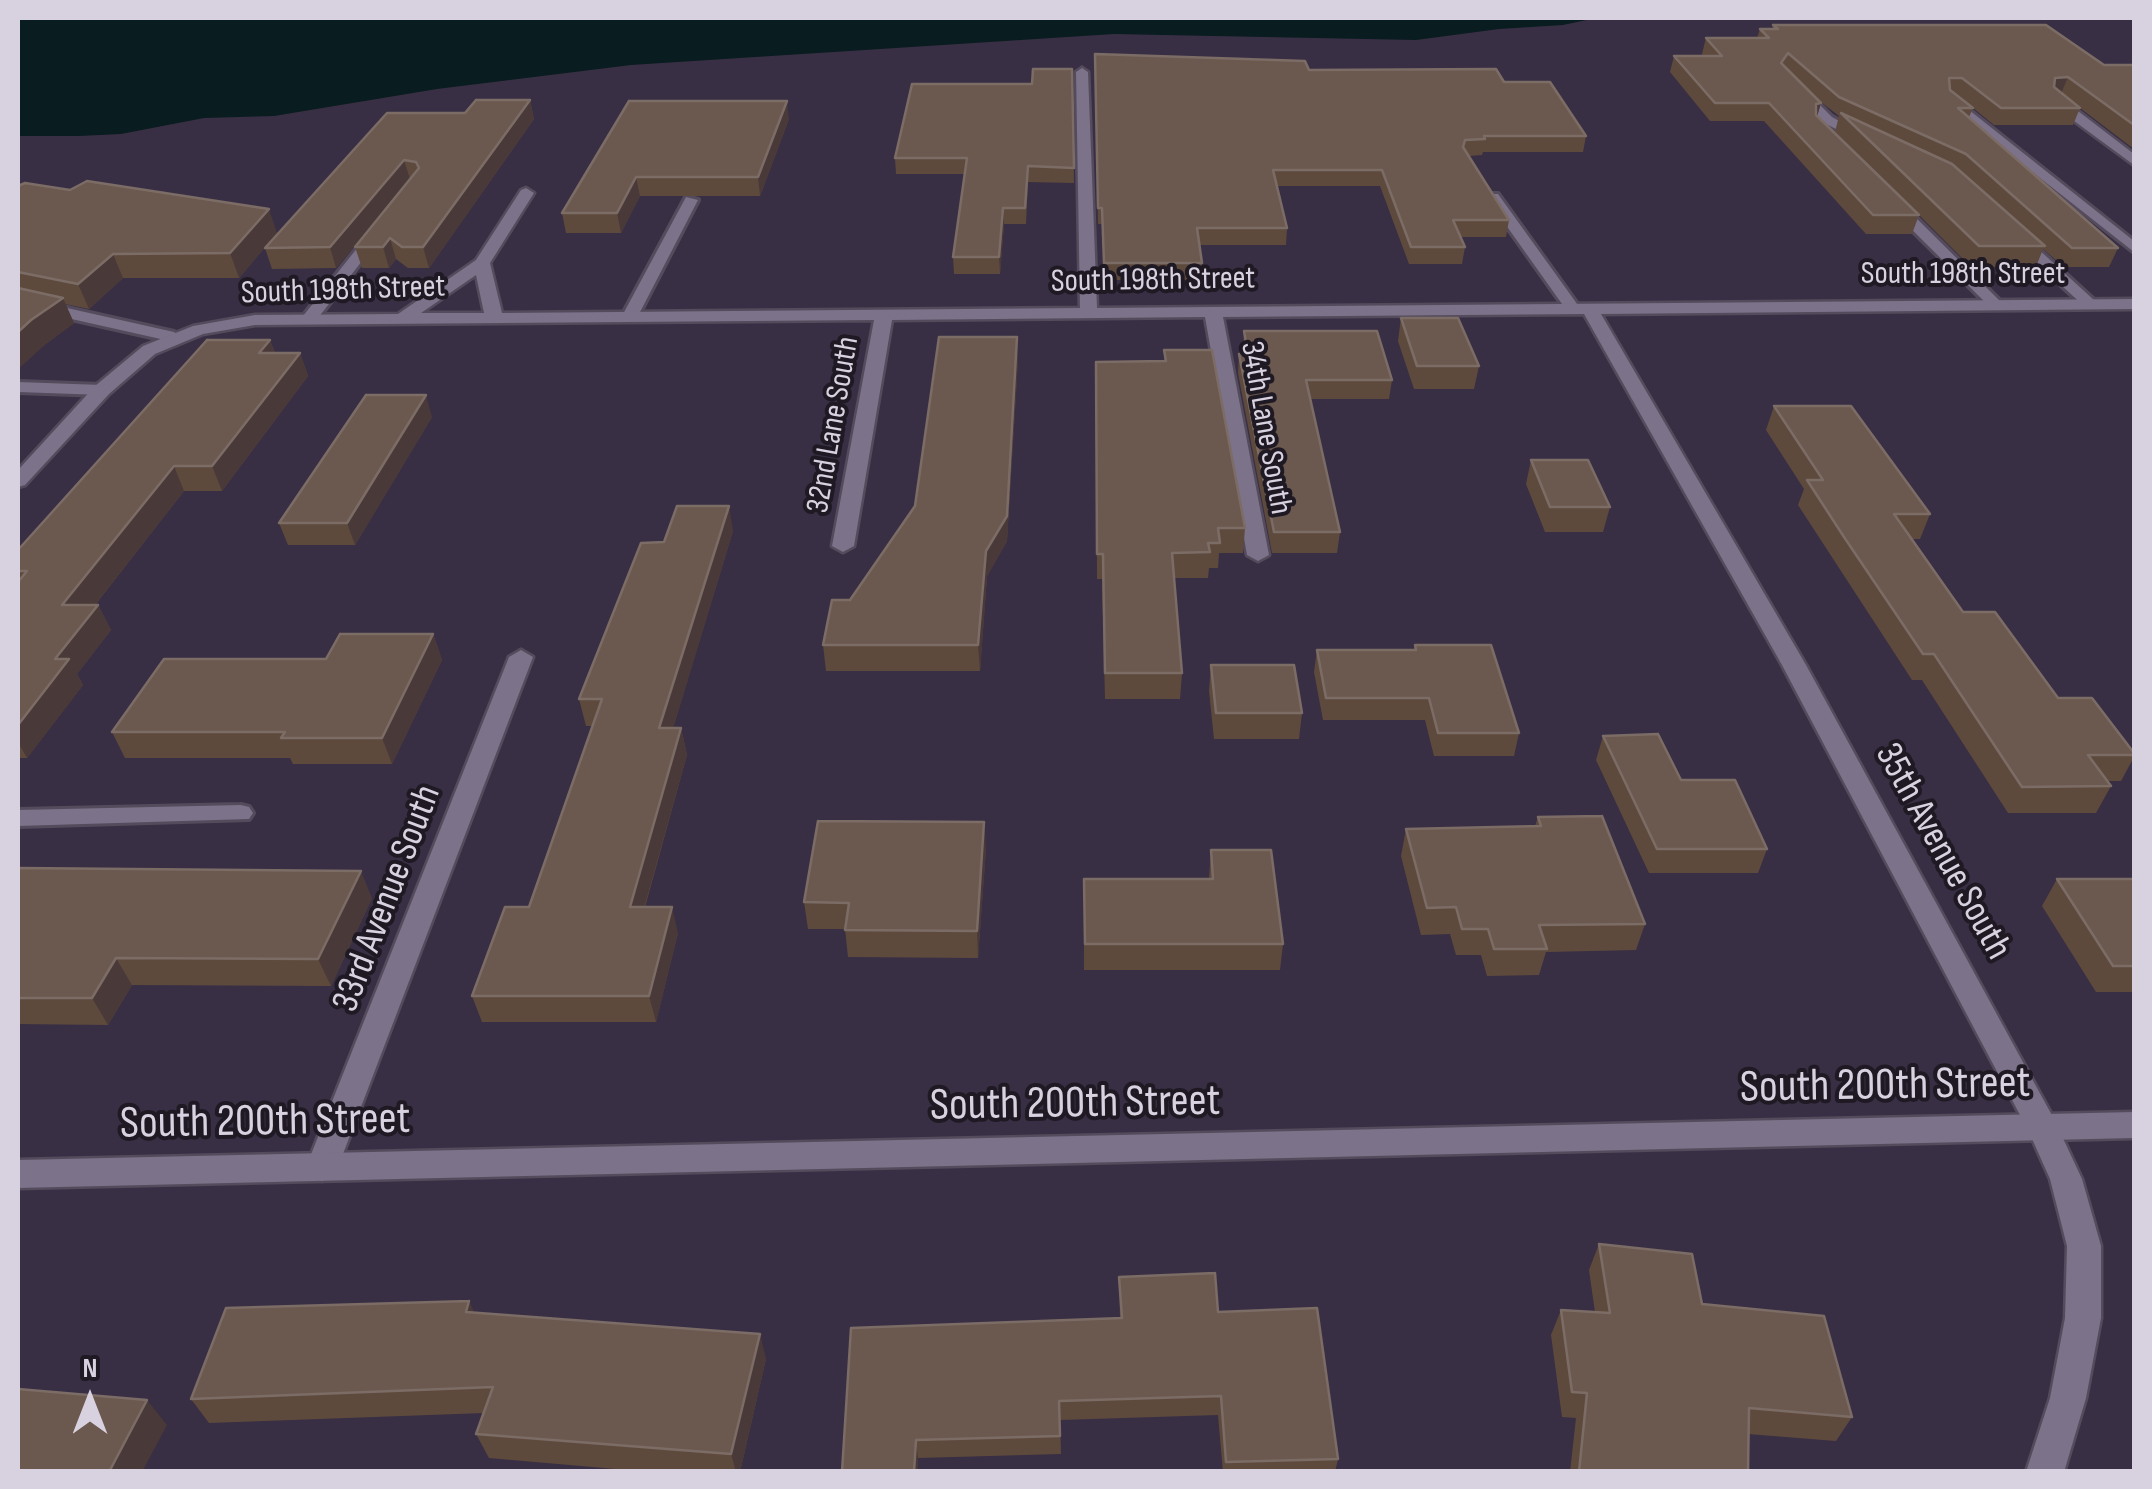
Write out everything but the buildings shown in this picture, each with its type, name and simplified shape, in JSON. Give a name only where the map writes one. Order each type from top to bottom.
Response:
[{"type":"street","points":[[1082,72],[1090,312]]},
{"type":"street","points":[[2056,101],[2134,161]]},
{"type":"street","points":[[403,318],[482,264],[526,193]]},
{"type":"street","points":[[482,264],[494,318]]},
{"type":"street","name":"South 198th Street","points":[[174,336],[256,320],[309,318],[2134,304]]},
{"type":"street","name":"35th Avenue South","points":[[1581,308],[1794,665],[2043,1128],[2066,1179],[2084,1246],[2083,1318],[2068,1398],[2045,1472]]},
{"type":"street","name":"34th Lane South","points":[[1213,310],[1258,555]]},
{"type":"street","name":"32nd Lane South","points":[[842,546],[884,314]]},
{"type":"street","points":[[22,472],[102,390],[149,350],[174,336]]},
{"type":"street","name":"33rd Avenue South","points":[[322,1168],[521,656]]},
{"type":"street","name":"South 200th Street","points":[[18,1174],[2134,1125]]},
{"type":"lane","points":[[1785,77],[1828,120],[1878,144]]},
{"type":"lane","points":[[1950,101],[2134,248]]},
{"type":"lane","points":[[1817,128],[1830,141]]},
{"type":"lane","points":[[1488,189],[1581,308]]},
{"type":"lane","points":[[1885,196],[1995,304]]},
{"type":"lane","points":[[630,316],[691,200]]},
{"type":"lane","points":[[309,318],[390,216]]},
{"type":"lane","points":[[2007,228],[2090,304]]},
{"type":"lane","points":[[18,302],[174,336]]},
{"type":"lane","points":[[18,387],[102,390]]},
{"type":"lane","points":[[18,818],[241,812]]},
{"type":"shaded area","points":[[18,18],[1596,18],[1416,40],[1114,34],[631,65],[437,89],[274,116],[204,118],[121,134],[79,136],[18,136]]}]
